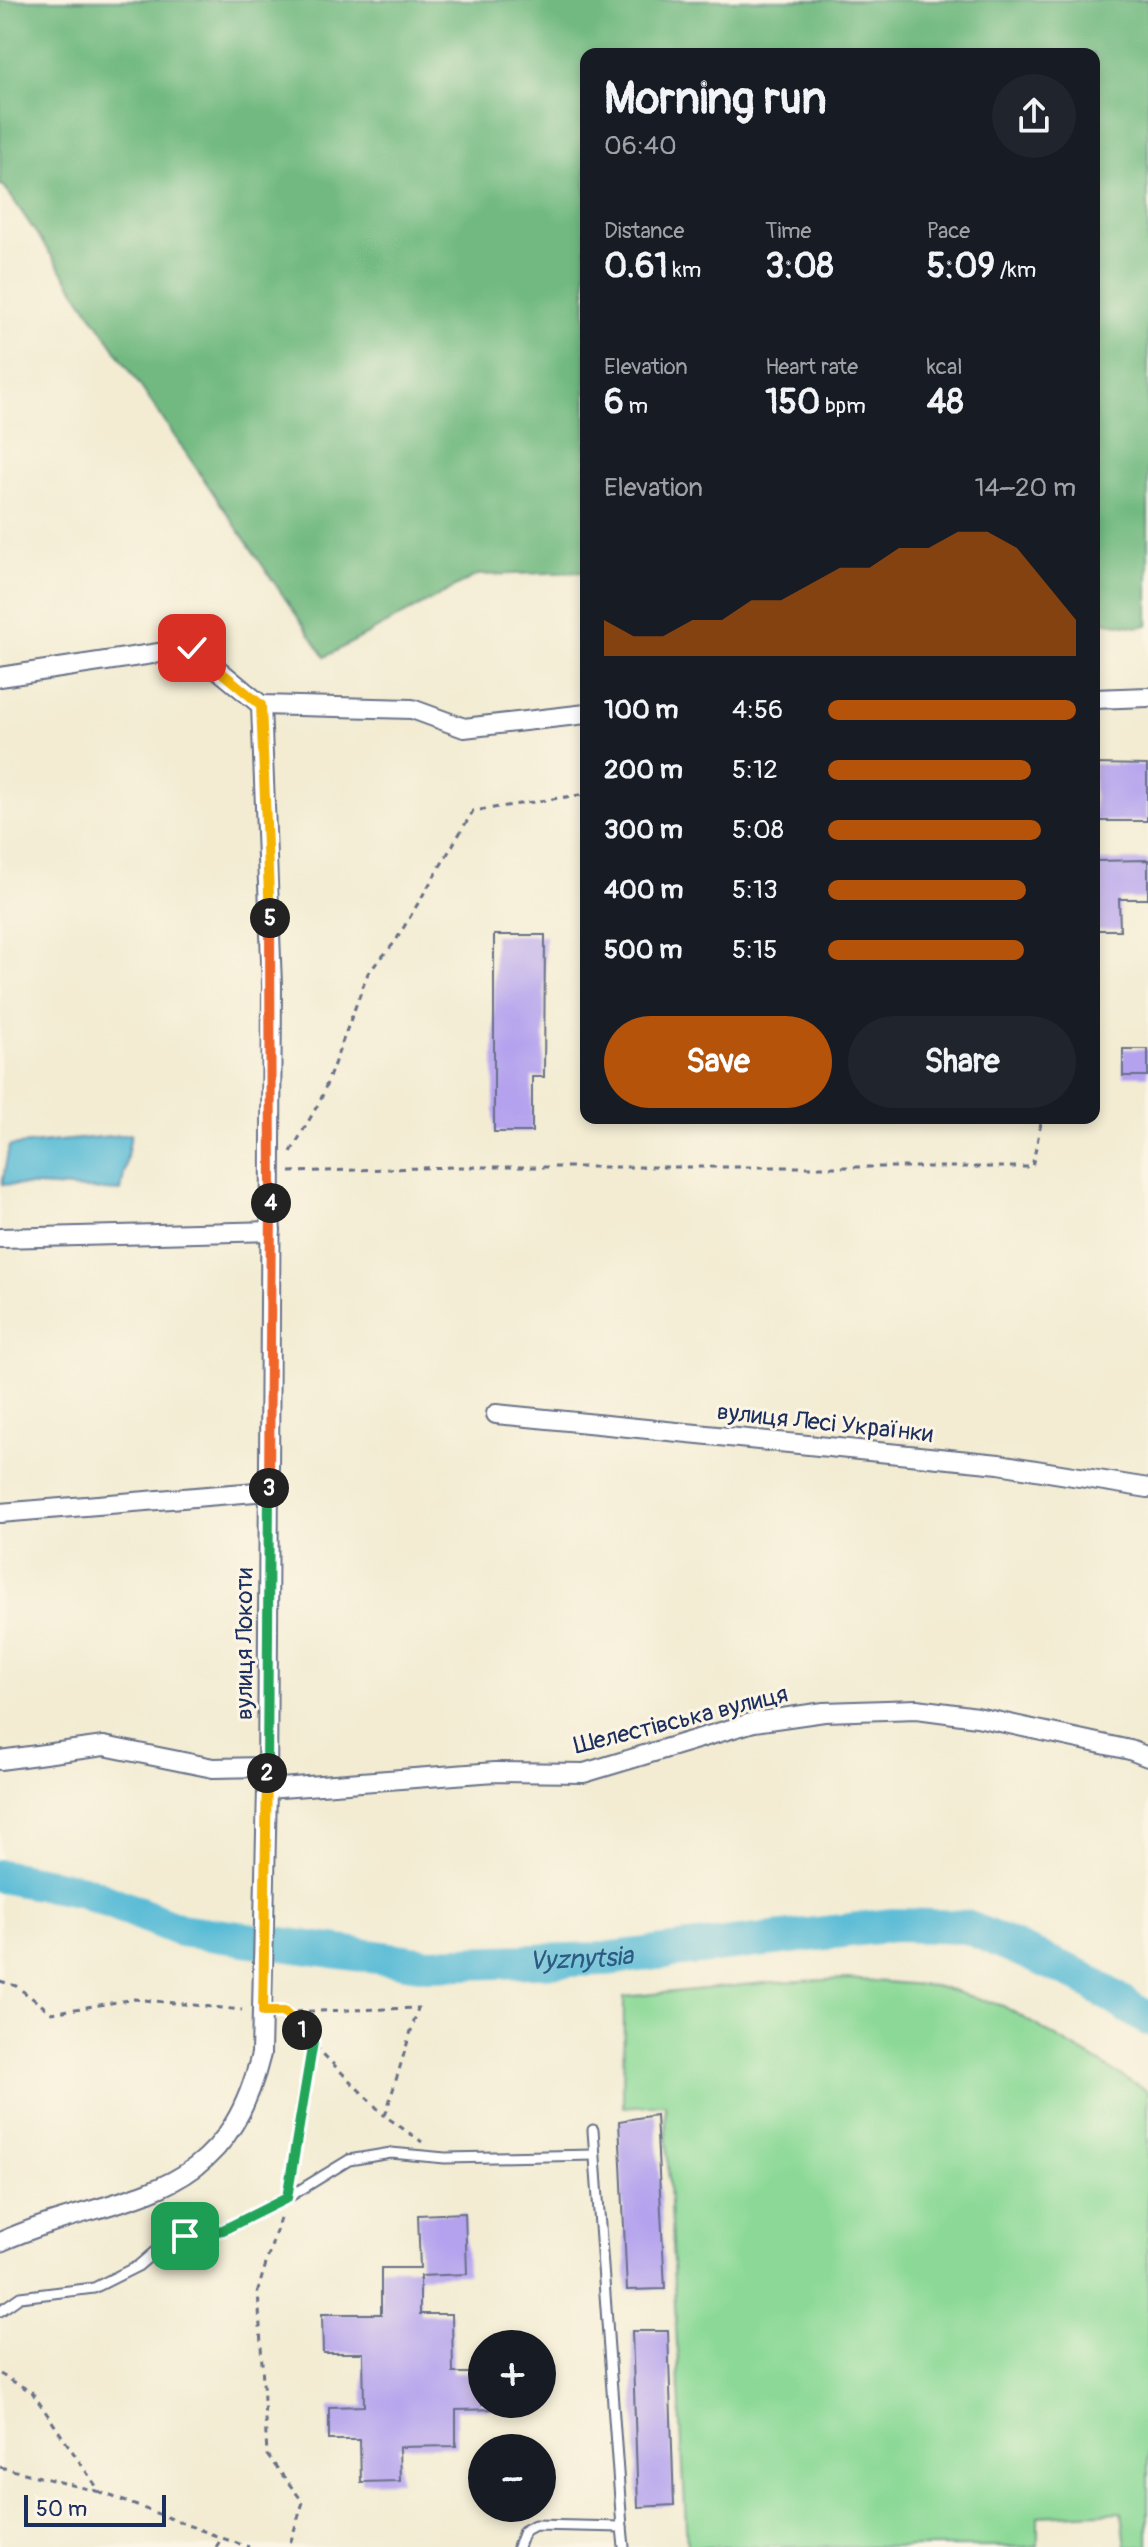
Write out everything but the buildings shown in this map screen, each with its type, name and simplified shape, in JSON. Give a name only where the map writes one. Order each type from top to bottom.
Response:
[{"type":"street","points":[[0,677],[192,648],[261,705],[412,709],[464,728],[580,715]]},
{"type":"street","points":[[1100,699],[1148,697]]},
{"type":"street","name":"вулиця Локоти","points":[[0,2242],[34,2227],[172,2185],[195,2169],[221,2145],[253,2091],[261,2054],[267,1789],[271,1231],[275,1172],[272,985],[261,705]]},
{"type":"street","points":[[0,1238],[271,1231]]},
{"type":"street","name":"вулиця Лесі Українки","points":[[496,1414],[999,1464],[1148,1488]]},
{"type":"street","points":[[0,1513],[269,1491]]},
{"type":"street","name":"Шелестівська вулиця","points":[[267,1789],[495,1772],[584,1773],[754,1722],[839,1711],[917,1709],[977,1717],[1130,1750],[1148,1757]]},
{"type":"street","points":[[0,1760],[104,1746],[213,1768],[267,1767]]},
{"type":"lane","points":[[593,2130],[624,2547]]},
{"type":"lane","points":[[0,2311],[20,2297],[94,2288],[138,2266],[165,2243],[223,2230],[287,2198],[349,2160],[391,2153],[445,2158],[594,2155]]},
{"type":"lane","points":[[518,2547],[524,2531],[535,2525],[622,2527]]},
{"type":"path","points":[[275,1172],[321,1099],[368,973],[395,942],[473,811],[580,795]]},
{"type":"path","points":[[275,1172],[453,1167],[1032,1167],[1041,1124]]},
{"type":"path","points":[[0,1981],[16,1986],[52,2013],[135,1999],[263,2006],[284,2012],[418,2008],[385,2116]]},
{"type":"path","points":[[284,2012],[385,2116],[445,2158]]},
{"type":"path","points":[[289,2547],[303,2502],[267,2455],[258,2290],[287,2198],[313,2042]]},
{"type":"path","points":[[0,2374],[32,2392],[100,2492]]},
{"type":"path","points":[[0,2467],[100,2492],[249,2547]]},
{"type":"path","points":[[216,2547],[222,2538]]},
{"type":"green space","points":[[0,0],[1148,0],[1148,625],[1138,627],[1100,621],[1100,48],[580,48],[580,572],[477,575],[325,657],[4,186],[0,185]]},
{"type":"green space","points":[[848,1979],[935,1986],[1003,2006],[1148,2091],[1148,2547],[1126,2547],[1122,2512],[1038,2516],[1038,2547],[687,2547],[665,2104],[623,2107],[624,1997],[774,1982]]},
{"type":"water","points":[[131,1134],[121,1191],[2,1184],[9,1146]]},
{"type":"waterway","name":"Vyznytsia","points":[[0,1876],[83,1891],[180,1930],[427,1964],[605,1959],[893,1925],[967,1927],[1078,1975],[1148,2019]]},
{"type":"route","points":[[185,2236],[223,2230],[287,2198],[313,2042],[284,2012],[263,2012],[272,985],[261,705],[192,648]]}]
